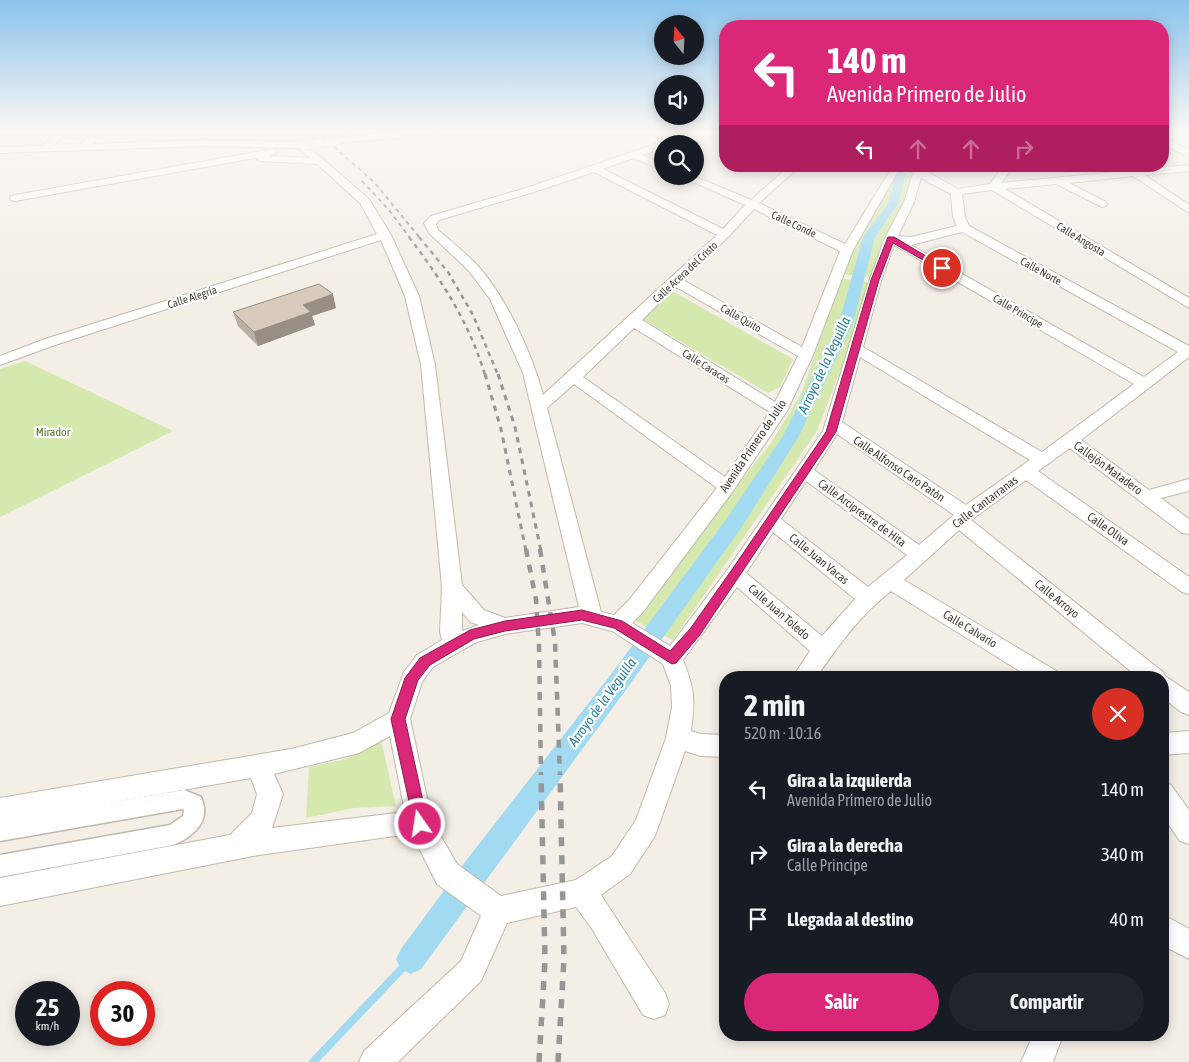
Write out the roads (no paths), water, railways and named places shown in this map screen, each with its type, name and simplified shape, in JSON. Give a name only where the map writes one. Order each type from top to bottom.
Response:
[{"type":"street","points":[[15,198],[115,181]]},
{"type":"street","points":[[341,181],[365,201],[385,235],[412,296],[428,365],[452,587],[451,632],[454,644]]},
{"type":"street","points":[[557,181],[435,218],[430,223],[434,231],[473,268],[496,299],[530,373],[592,617]]},
{"type":"street","points":[[619,181],[725,234]]},
{"type":"street","name":"Calle Acera del Cristo","points":[[538,408],[574,377],[676,281],[725,234],[752,204],[779,181]]},
{"type":"street","name":"Avenida Primero de Julio","points":[[618,624],[636,606],[727,487],[779,411],[806,355],[847,250],[888,181]]},
{"type":"street","points":[[672,659],[694,632],[735,574],[831,432],[875,280],[891,238],[909,202],[913,181]]},
{"type":"street","points":[[936,181],[956,192],[1062,181]]},
{"type":"street","points":[[994,187],[998,181]]},
{"type":"street","points":[[1058,181],[1102,204]]},
{"type":"street","points":[[1145,181],[1189,210]]},
{"type":"street","name":"Calle Conde","points":[[704,184],[752,204],[847,250]]},
{"type":"street","name":"Calle Angosta","points":[[994,187],[1189,304]]},
{"type":"street","points":[[891,238],[911,241],[964,228],[959,217],[956,192]]},
{"type":"street","name":"Calle Norte","points":[[964,228],[1188,351]]},
{"type":"street","name":"Calle Alegría","points":[[0,361],[50,342],[385,235]]},
{"type":"street","name":"Calle Principe","points":[[891,238],[1145,384]]},
{"type":"street","name":"Calle Quito","points":[[676,281],[806,355]]},
{"type":"street","name":"Calle Caracas","points":[[633,321],[779,411]]},
{"type":"street","points":[[856,349],[1041,459]]},
{"type":"street","name":"Calle Cantarranas","points":[[808,671],[868,598],[962,517],[1070,440],[1188,351]]},
{"type":"street","points":[[574,377],[727,487]]},
{"type":"street","name":"Calle Alfonso Caro Patón","points":[[833,424],[962,517]]},
{"type":"street","name":"Callejón Matadero","points":[[1070,440],[1189,528]]},
{"type":"street","name":"Calle Arciprestre de Hita","points":[[804,471],[920,555]]},
{"type":"street","name":"Calle Oliva","points":[[1026,471],[1189,587]]},
{"type":"street","name":"Callejón Matadero","points":[[1147,496],[1189,486]]},
{"type":"street","name":"Calle Arroyo","points":[[962,517],[1147,671]]},
{"type":"street","name":"Calle Juan Vacas","points":[[771,520],[868,598]]},
{"type":"street","name":"Calle Juan Toledo","points":[[735,574],[824,650]]},
{"type":"street","name":"Calle Calvario","points":[[890,581],[1038,671]]},
{"type":"street","points":[[452,587],[477,616],[505,626]]},
{"type":"street","points":[[582,615],[618,624],[672,659],[682,686],[683,707],[678,738],[646,827],[621,865],[582,892],[498,911],[447,874],[420,824],[398,719],[412,678],[425,661],[454,644],[470,636],[505,626],[582,615]]},
{"type":"street","points":[[1169,689],[1189,705]]},
{"type":"street","points":[[0,810],[291,760],[359,742],[398,719]]},
{"type":"street","points":[[678,738],[701,745],[719,746]]},
{"type":"street","points":[[1169,743],[1189,742]]},
{"type":"street","points":[[237,846],[263,820],[270,794],[258,765]]},
{"type":"street","points":[[0,831],[184,799],[194,804],[196,814],[189,826],[173,835],[0,866]]},
{"type":"street","points":[[1169,803],[1189,832]]},
{"type":"street","points":[[0,892],[237,846],[395,824],[420,824]]},
{"type":"street","points":[[582,892],[602,919],[654,1004]]},
{"type":"street","points":[[375,1062],[471,971],[498,911]]},
{"type":"street","points":[[1169,932],[1189,945]]},
{"type":"street","points":[[1037,1062],[1046,1041]]},
{"type":"waterway","name":"Arroyo de la Veguilla","points":[[411,959],[475,871],[620,680],[734,523],[791,436],[846,323],[869,237],[893,204],[899,181]]},
{"type":"waterway","name":"Arroyo de la Veguilla","points":[[313,1062],[411,959]]},
{"type":"railway","points":[[362,181],[388,209],[410,238]]},
{"type":"railway","points":[[372,181],[420,238]]},
{"type":"railway","points":[[409,237],[432,269],[463,320],[485,375]]},
{"type":"railway","points":[[419,237],[448,272],[473,315],[498,375]]},
{"type":"railway","points":[[485,374],[501,429],[526,551]]},
{"type":"railway","points":[[498,374],[515,427],[541,551]]},
{"type":"railway","points":[[526,549],[536,600],[539,645],[541,775]]},
{"type":"railway","points":[[540,549],[555,642],[560,775]]},
{"type":"railway","points":[[539,1062],[545,960],[541,774]]},
{"type":"railway","points":[[558,1062],[564,959],[560,774]]},
{"type":"park label","name":"Mirador","points":[[53,432]]}]
